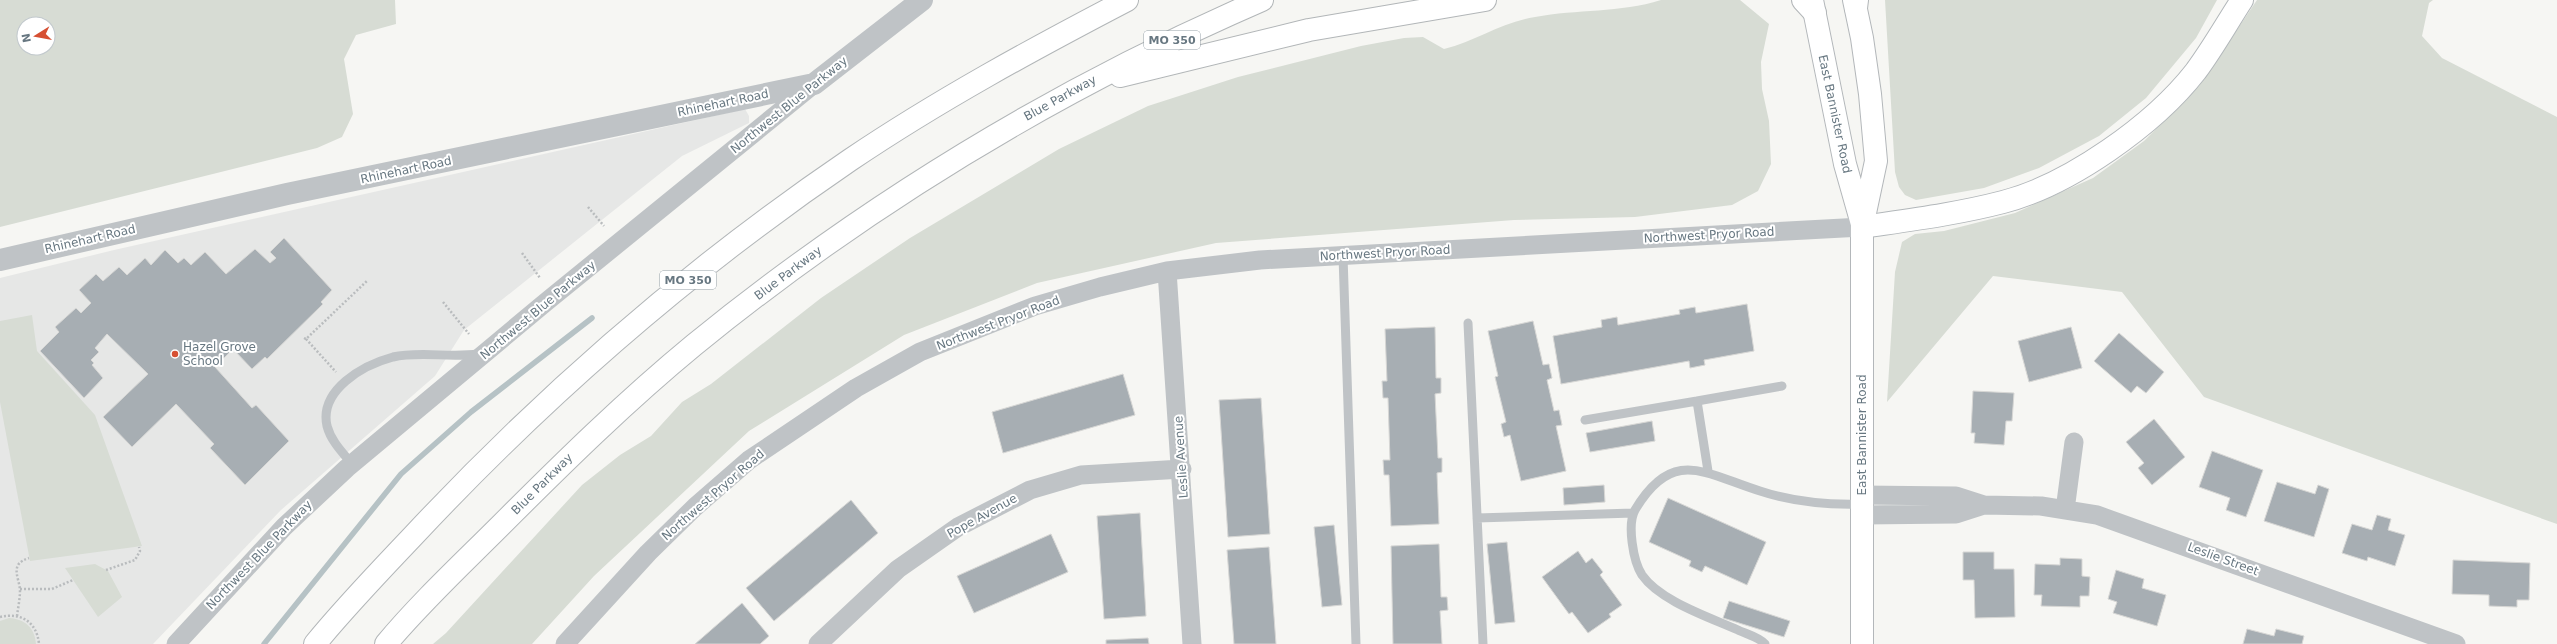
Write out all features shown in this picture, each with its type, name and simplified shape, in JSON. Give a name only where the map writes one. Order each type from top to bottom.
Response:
[{"type":"main road","points":[[1090,19],[1102,0]]},
{"type":"main road","name":"MO 350","points":[[315,644],[476,469],[639,320],[736,242],[852,159],[950,97],[1127,0]]},
{"type":"main road","name":"Blue Parkway","points":[[386,644],[558,468],[694,346],[794,268],[888,201],[996,134],[1086,84],[1180,36],[1262,0]]},
{"type":"main road","points":[[1086,84],[1309,30],[1485,0]]},
{"type":"main road","name":"Northwest Pryor Road","points":[[1862,227],[2004,202],[2074,174],[2126,138],[2164,105],[2195,71],[2242,0]]},
{"type":"main road","name":"East Bannister Road","points":[[1856,3],[1870,94],[1876,161],[1862,227],[1862,644]]},
{"type":"main road","name":"East Bannister Road","points":[[1810,4],[1845,164],[1862,227]]},
{"type":"street","name":"Northwest Blue Parkway","points":[[176,644],[284,527],[352,464],[814,84],[922,0]]},
{"type":"street","name":"Rhinehart Road","points":[[0,260],[287,194],[814,84]]},
{"type":"street","name":"Northwest Pryor Road","points":[[565,644],[648,553],[695,507],[749,460],[856,388],[920,352],[1035,306],[1167,271],[1260,260],[1862,227]]},
{"type":"street","name":"Leslie Avenue","points":[[1167,271],[1182,469],[1192,644]]},
{"type":"street","points":[[2065,510],[2074,442]]},
{"type":"street","name":"Pope Avenue","points":[[818,644],[898,570],[958,527],[1030,490],[1081,475],[1182,469]]},
{"type":"street","name":"Leslie Street","points":[[1862,505],[1956,514],[1984,505],[2041,506],[2097,515],[2456,644]]},
{"type":"lane","points":[[1343,256],[1356,644]]},
{"type":"lane","points":[[1468,323],[1483,644]]},
{"type":"lane","points":[[352,464],[334,442],[326,416],[328,405],[340,386],[368,367],[392,358],[413,355],[461,356],[486,353]]},
{"type":"lane","points":[[1585,420],[1782,386]]},
{"type":"lane","points":[[1696,401],[1708,471]]},
{"type":"lane","points":[[1765,644],[1660,593],[1642,574],[1632,545],[1633,513],[1642,499],[1659,479],[1685,470],[1708,471],[1760,492],[1833,505],[1862,505]]},
{"type":"lane","points":[[1477,518],[1633,513]]},
{"type":"path","points":[[588,207],[604,226]]},
{"type":"path","points":[[522,253],[540,278]]},
{"type":"path","points":[[337,373],[305,338],[368,280]]},
{"type":"path","points":[[443,302],[469,334]]},
{"type":"path","points":[[106,570],[135,560],[138,556],[139,547]]},
{"type":"path","points":[[17,616],[20,589],[15,576],[16,570],[24,560],[29,558]]},
{"type":"path","points":[[20,589],[52,589],[73,580]]},
{"type":"path","points":[[0,617],[17,616],[26,620],[33,626],[39,644]]},
{"type":"shaded area","points":[[0,0],[395,0],[396,24],[356,35],[344,59],[353,114],[342,137],[317,148],[0,227]]},
{"type":"shaded area","points":[[1661,0],[1740,0],[1769,24],[1761,62],[1762,89],[1769,121],[1771,164],[1758,191],[1732,205],[1635,217],[1514,220],[1216,243],[1037,283],[904,335],[749,431],[594,576],[532,644],[433,644],[446,633],[582,485],[620,455],[651,436],[682,402],[711,384],[821,298],[910,238],[1059,149],[1148,106],[1238,77],[1361,46],[1404,38],[1423,37],[1444,49],[1456,46],[1523,19],[1630,7]]},
{"type":"shaded area","points":[[1885,0],[2217,0],[2196,38],[2146,98],[2099,136],[2039,168],[1984,188],[1916,200],[1905,195],[1899,187],[1895,172]]},
{"type":"shaded area","points":[[2257,0],[2433,0],[2429,3],[2422,36],[2442,58],[2557,117],[2557,524],[2204,397],[2122,292],[1993,276],[1887,402],[1895,272],[1902,242],[1915,234],[1944,231],[2015,213],[2093,178],[2144,141],[2199,86]]},
{"type":"shaded area","points":[[745,109],[749,116],[749,123],[682,156],[464,330],[435,376],[281,510],[153,644],[0,644],[0,278],[114,250]]},
{"type":"shaded area","points":[[32,315],[37,351],[95,415],[142,546],[30,561],[0,402],[0,321]]},
{"type":"shaded area","points":[[95,564],[108,571],[122,597],[98,617],[65,568]]},
{"type":"shaded area","points":[[9,618],[20,620],[28,625],[34,633],[36,644],[0,644],[0,621]]},
{"type":"building","points":[[284,238],[332,290],[321,302],[323,304],[267,359],[265,357],[252,369],[233,349],[215,367],[252,408],[256,405],[289,441],[245,485],[210,448],[214,444],[176,404],[132,447],[103,417],[148,374],[107,334],[95,348],[99,352],[91,360],[94,363],[92,365],[103,378],[84,398],[40,351],[59,332],[55,327],[76,308],[81,313],[91,303],[79,290],[96,274],[103,281],[119,267],[127,275],[145,258],[151,265],[165,250],[178,263],[184,258],[191,265],[205,252],[226,274],[255,249],[270,263],[276,258],[270,252]]},
{"type":"building","points":[[1747,304],[1754,351],[1704,360],[1705,365],[1690,368],[1689,361],[1561,384],[1553,336],[1602,327],[1601,320],[1617,317],[1618,325],[1680,314],[1679,310],[1695,307],[1696,313]]},
{"type":"building","points":[[1533,321],[1543,365],[1549,364],[1552,378],[1547,380],[1554,411],[1559,410],[1562,425],[1556,426],[1566,471],[1521,481],[1510,435],[1504,437],[1501,424],[1506,422],[1495,377],[1498,376],[1488,331]]},
{"type":"building","points":[[1435,327],[1436,378],[1441,378],[1441,393],[1435,394],[1438,458],[1442,458],[1442,472],[1437,473],[1439,524],[1391,526],[1389,475],[1384,475],[1383,460],[1390,460],[1388,398],[1383,398],[1382,381],[1387,381],[1385,329]]},
{"type":"building","points":[[2071,327],[2082,368],[2029,382],[2018,341]]},
{"type":"building","points":[[2119,333],[2164,372],[2146,393],[2137,386],[2131,393],[2094,361]]},
{"type":"building","points":[[1123,374],[1135,415],[1003,453],[992,412]]},
{"type":"building","points":[[1973,391],[2014,393],[2012,421],[2006,421],[2004,445],[1974,443],[1975,433],[1971,433]]},
{"type":"building","points":[[1261,398],[1270,534],[1228,537],[1219,400]]},
{"type":"building","points":[[2154,419],[2185,457],[2152,485],[2138,468],[2144,463],[2126,442]]},
{"type":"building","points":[[1652,421],[1655,441],[1590,452],[1586,433]]},
{"type":"building","points":[[2212,451],[2263,470],[2246,517],[2226,510],[2230,498],[2199,487]]},
{"type":"building","points":[[2277,482],[2315,494],[2318,485],[2329,489],[2314,537],[2264,521]]},
{"type":"building","points":[[1604,485],[1605,502],[1564,505],[1563,488]]},
{"type":"building","points":[[1668,498],[1766,542],[1747,585],[1705,566],[1702,572],[1689,566],[1691,561],[1649,542]]},
{"type":"building","points":[[851,500],[878,533],[774,621],[746,588]]},
{"type":"building","points":[[1140,513],[1146,616],[1104,619],[1097,516]]},
{"type":"building","points":[[2377,515],[2391,519],[2388,530],[2405,535],[2395,566],[2368,557],[2367,561],[2342,553],[2352,524],[2372,530]]},
{"type":"building","points":[[1334,525],[1342,605],[1322,607],[1314,527]]},
{"type":"building","points":[[1051,534],[1068,572],[974,613],[957,576]]},
{"type":"building","points":[[1507,542],[1515,622],[1495,624],[1487,544]]},
{"type":"building","points":[[1439,544],[1441,597],[1447,597],[1448,610],[1440,611],[1442,644],[1393,644],[1391,546]]},
{"type":"building","points":[[1269,547],[1276,644],[1234,644],[1227,550]]},
{"type":"building","points":[[1578,551],[1586,563],[1592,558],[1603,572],[1600,575],[1622,605],[1609,614],[1611,617],[1588,633],[1572,612],[1569,614],[1542,577]]},
{"type":"building","points":[[1963,552],[1994,552],[1994,569],[2014,569],[2015,617],[1975,618],[1974,580],[1963,580]]},
{"type":"building","points":[[2060,558],[2082,559],[2082,576],[2090,577],[2089,596],[2080,596],[2080,607],[2041,606],[2042,595],[2034,595],[2035,564],[2060,565]]},
{"type":"building","points":[[2453,560],[2530,563],[2529,600],[2517,600],[2517,607],[2489,606],[2489,595],[2452,594]]},
{"type":"building","points":[[2116,570],[2144,579],[2142,588],[2166,595],[2157,626],[2113,613],[2117,602],[2108,599]]},
{"type":"building","points":[[1729,601],[1790,621],[1784,637],[1723,618]]},
{"type":"building","points":[[742,603],[769,636],[760,644],[695,644]]},
{"type":"building","points":[[2247,629],[2274,636],[2276,629],[2304,636],[2302,644],[2243,644]]},
{"type":"building","points":[[1148,638],[1149,644],[1106,644],[1106,640]]},
{"type":"waterway","points":[[264,644],[401,474],[471,412],[592,318]]},
{"type":"place","name":"Hazel Grove School","points":[[175,354]]}]
